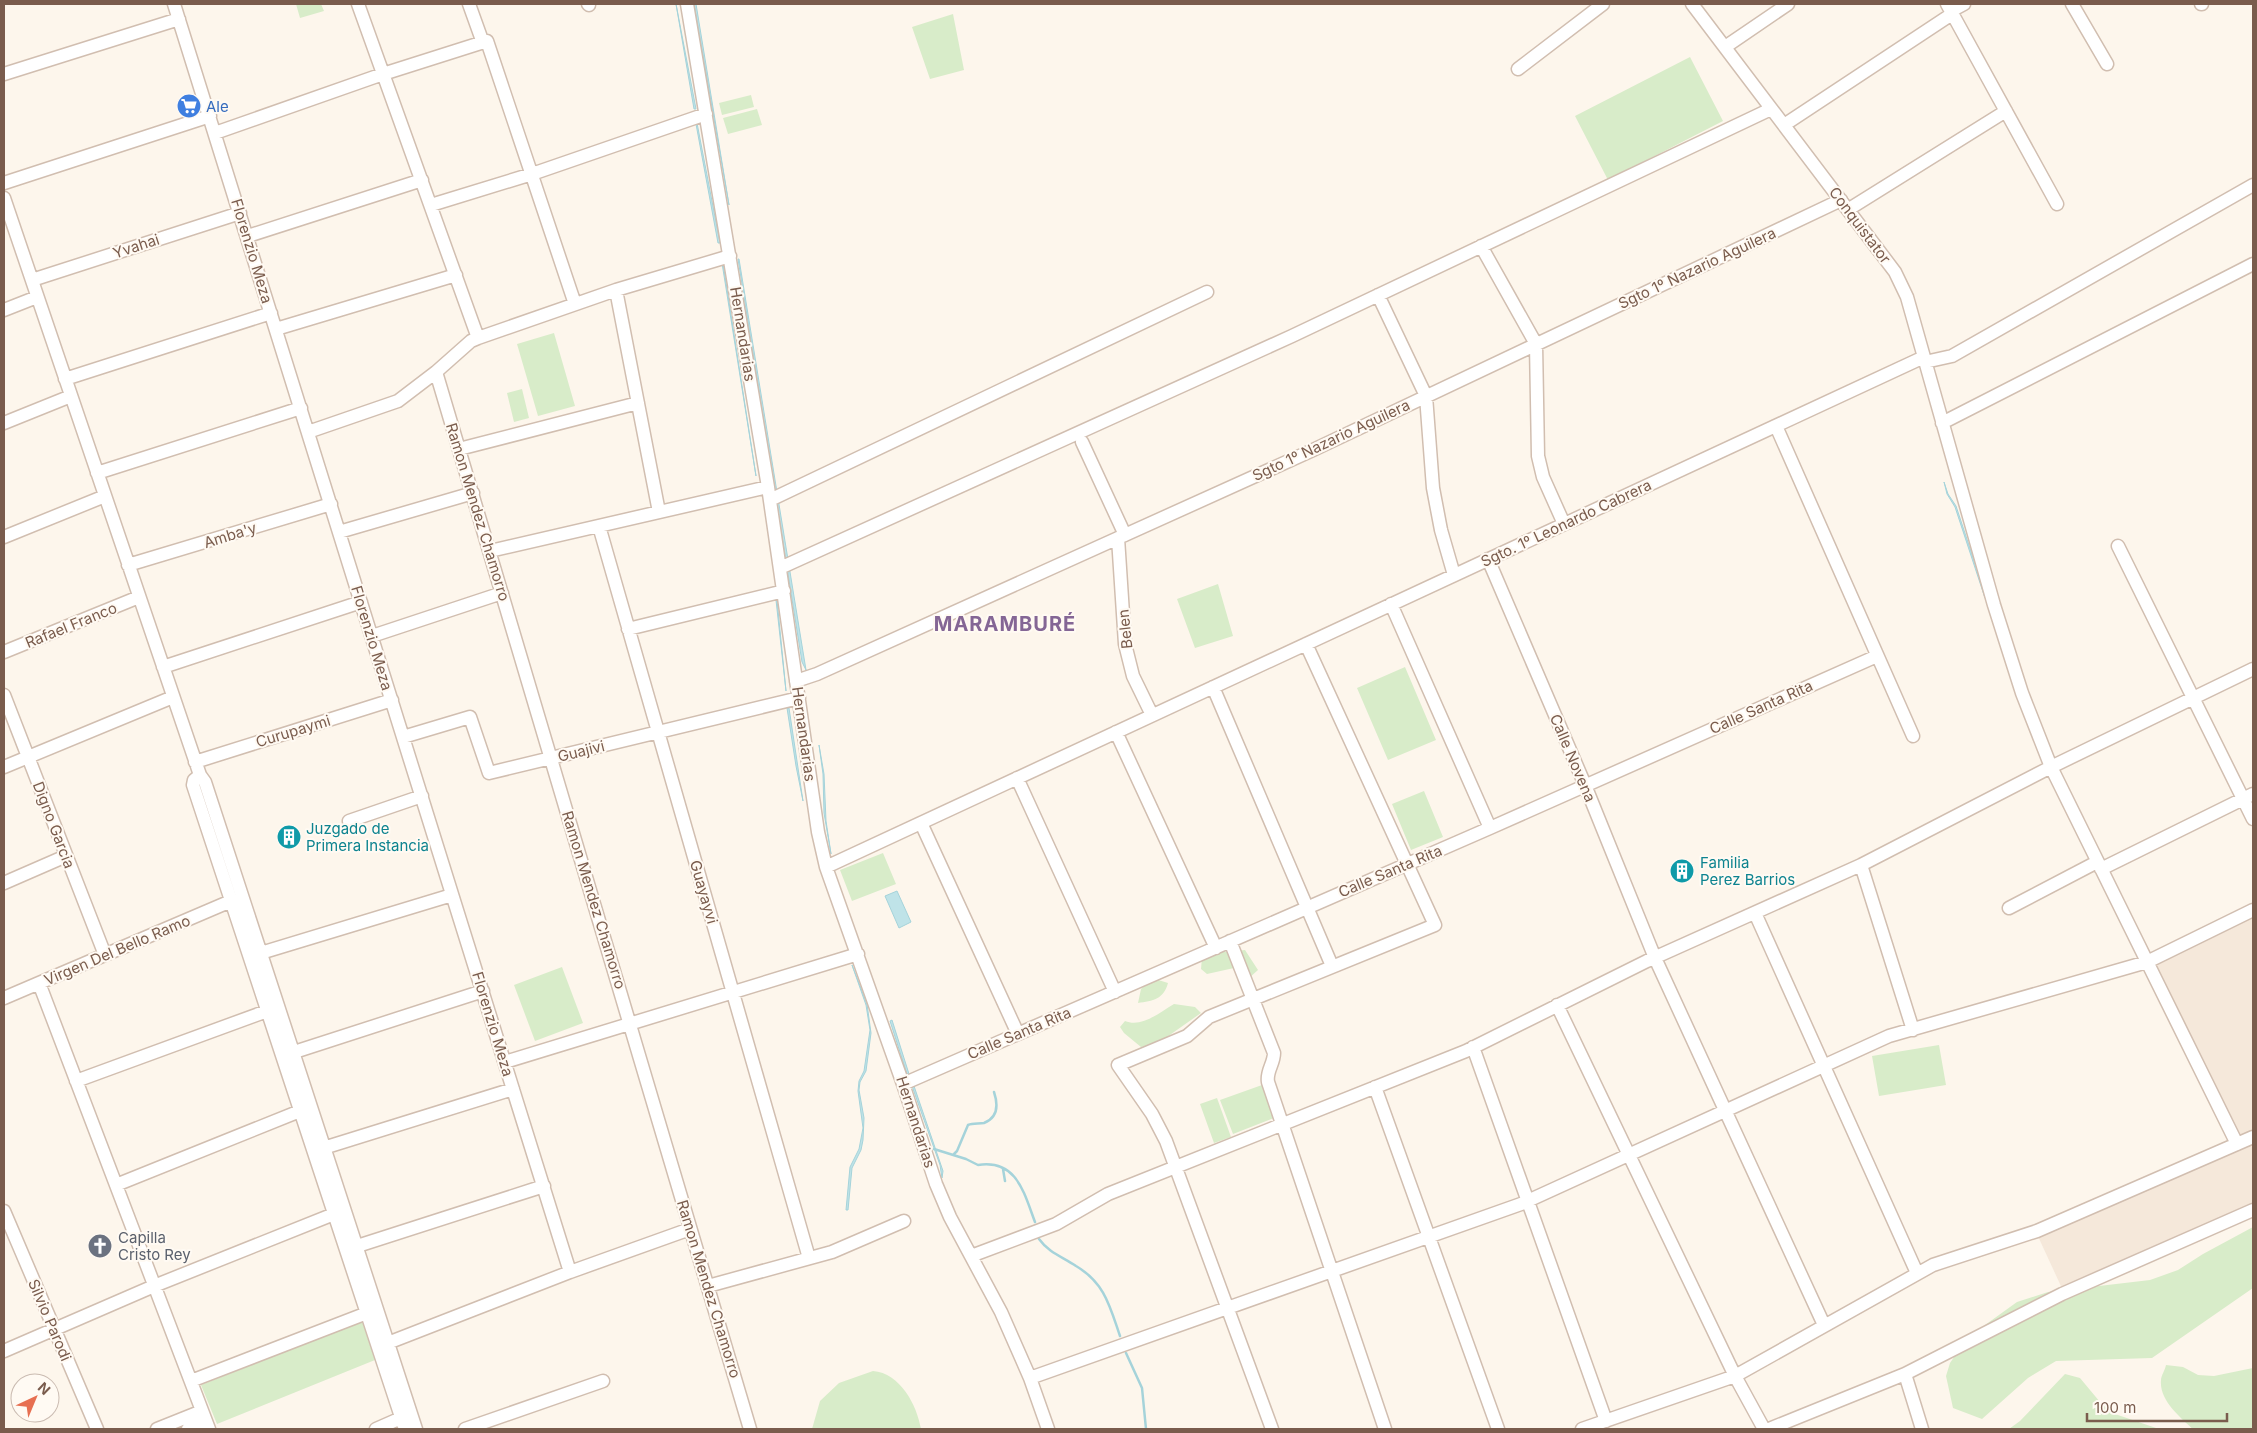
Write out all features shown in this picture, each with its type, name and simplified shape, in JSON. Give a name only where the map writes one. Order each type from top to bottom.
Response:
[{"type":"street","name":"Florenzio Meza","points":[[174,4],[570,1272]]},
{"type":"street","points":[[358,4],[478,338]]},
{"type":"street","points":[[469,4],[483,43]]},
{"type":"street","name":"Hernandarias","points":[[687,4],[768,487],[818,832],[826,867],[858,954],[936,1184],[950,1217],[1001,1312],[1030,1378],[1048,1429]]},
{"type":"street","points":[[1518,69],[1603,4]]},
{"type":"street","name":"Conquistator","points":[[1692,4],[1895,272],[1907,298],[1994,605],[2022,692],[2051,767],[2237,1144]]},
{"type":"street","points":[[1725,47],[1788,4]]},
{"type":"street","points":[[1784,125],[1950,10],[1964,4]]},
{"type":"street","points":[[2072,4],[2107,64]]},
{"type":"street","points":[[1950,10],[2057,204]]},
{"type":"street","points":[[4,74],[179,19]]},
{"type":"street","points":[[215,133],[383,74],[487,41],[575,304]]},
{"type":"street","points":[[780,568],[1378,295],[1771,108]]},
{"type":"street","name":"Sgto 1º Nazario Aguilera","points":[[796,681],[817,674],[1122,536],[1536,344],[1845,205],[2006,111]]},
{"type":"street","points":[[431,205],[532,174],[706,114]]},
{"type":"street","points":[[4,183],[210,116]]},
{"type":"street","points":[[248,236],[422,180]]},
{"type":"street","name":"Sgto. 1º Leonardo Cabrera","points":[[826,867],[1776,426],[1925,359],[1952,356],[2253,184]]},
{"type":"street","points":[[4,198],[195,762],[205,782],[255,955],[383,1345],[416,1429]]},
{"type":"street","name":"Yvahai","points":[[32,280],[240,213]]},
{"type":"street","points":[[1481,246],[1536,344],[1538,456],[1544,477],[1564,524]]},
{"type":"street","points":[[308,432],[391,404],[436,372],[471,341],[478,338],[616,290],[730,256]]},
{"type":"street","points":[[1942,423],[2253,264]]},
{"type":"street","points":[[276,329],[456,276]]},
{"type":"street","points":[[616,290],[659,512]]},
{"type":"street","points":[[770,500],[1207,292]]},
{"type":"street","points":[[1378,295],[1426,396],[1433,488],[1441,530],[1454,575]]},
{"type":"street","points":[[4,310],[37,297]]},
{"type":"street","points":[[65,379],[271,313]]},
{"type":"street","name":"Ramon Mendez Chamorro","points":[[436,372],[750,1429]]},
{"type":"street","points":[[4,423],[71,396]]},
{"type":"street","points":[[460,449],[638,403]]},
{"type":"street","points":[[97,473],[301,408]]},
{"type":"street","points":[[1776,426],[1913,736]]},
{"type":"street","points":[[1082,442],[1122,536]]},
{"type":"street","points":[[490,551],[768,487]]},
{"type":"street","points":[[339,532],[473,494]]},
{"type":"street","points":[[4,537],[104,496]]},
{"type":"street","name":"Amba'y","points":[[128,565],[331,504]]},
{"type":"street","name":"Guayayvi","points":[[599,526],[809,1258]]},
{"type":"street","name":"Belen","points":[[1122,536],[1125,644],[1133,676],[1152,716]]},
{"type":"street","points":[[2118,546],[2193,698],[2248,796],[2253,819]]},
{"type":"street","name":"Calle Novena","points":[[1488,559],[1585,785],[1655,958],[1824,1325]]},
{"type":"street","points":[[628,630],[784,591]]},
{"type":"street","points":[[372,636],[502,593]]},
{"type":"street","name":"Rafael Franco","points":[[4,652],[139,597]]},
{"type":"street","points":[[163,667],[361,602]]},
{"type":"street","points":[[1391,604],[1490,828]]},
{"type":"street","points":[[1272,1429],[1176,1166],[1159,1126],[1118,1065],[1187,1036],[1209,1017],[1434,924],[1306,644]]},
{"type":"street","name":"Calle Santa Rita","points":[[903,1084],[1490,828],[1877,656]]},
{"type":"street","points":[[971,1256],[1056,1224],[1108,1194],[1473,1047],[1655,958],[1861,865],[2051,767],[2253,669]]},
{"type":"street","points":[[1210,688],[1332,966]]},
{"type":"street","name":"Digno Garcia","points":[[4,694],[105,955]]},
{"type":"street","points":[[4,767],[173,697]]},
{"type":"street","name":"Guajivi","points":[[403,737],[470,717],[489,773],[799,698]]},
{"type":"street","name":"Curupaymi","points":[[195,762],[392,700]]},
{"type":"street","points":[[1116,732],[1216,948]]},
{"type":"street","points":[[200,775],[194,780],[193,785],[231,901],[255,955],[267,1011],[288,1054],[300,1111],[319,1149],[334,1214],[351,1248],[367,1313],[383,1345],[403,1424],[376,1429]]},
{"type":"street","points":[[1018,778],[1115,992]]},
{"type":"street","points":[[349,822],[422,796]]},
{"type":"street","points":[[2009,908],[2248,796]]},
{"type":"street","points":[[921,823],[1018,1034]]},
{"type":"street","points":[[4,883],[66,856]]},
{"type":"street","points":[[1861,865],[1913,1030]]},
{"type":"street","points":[[255,955],[452,895]]},
{"type":"street","name":"Virgen Del Bello Ramo","points":[[4,998],[231,901]]},
{"type":"street","points":[[1030,1378],[1528,1201],[1889,1036],[2147,962],[2253,910]]},
{"type":"street","points":[[1755,913],[1917,1273]]},
{"type":"street","points":[[1230,942],[1274,1053],[1273,1062],[1267,1076],[1385,1429]]},
{"type":"street","points":[[505,1062],[858,954]]},
{"type":"street","points":[[39,983],[206,1421]]},
{"type":"street","points":[[288,1054],[482,991]]},
{"type":"street","points":[[1557,1005],[1735,1376],[1764,1429]]},
{"type":"street","points":[[76,1081],[267,1011]]},
{"type":"street","points":[[1473,1047],[1606,1421]]},
{"type":"street","points":[[1375,1087],[1498,1429]]},
{"type":"street","points":[[319,1149],[513,1089]]},
{"type":"street","points":[[116,1185],[300,1111]]},
{"type":"street","points":[[1582,1429],[1735,1376],[1933,1265],[2037,1231],[2253,1137]]},
{"type":"street","points":[[351,1248],[544,1186]]},
{"type":"street","points":[[1769,1429],[1904,1374],[2062,1294],[2253,1210]]},
{"type":"street","name":"Silvio Parodi","points":[[4,1211],[97,1429]]},
{"type":"street","points":[[4,1351],[154,1286],[334,1214]]},
{"type":"street","points":[[708,1286],[832,1252],[904,1221]]},
{"type":"street","points":[[383,1345],[570,1272],[690,1229]]},
{"type":"street","points":[[190,1382],[367,1313]]},
{"type":"street","points":[[1904,1374],[1922,1429]]},
{"type":"street","points":[[465,1429],[603,1381]]},
{"type":"street","points":[[157,1429],[206,1421]]},
{"type":"street","points":[[188,1429],[206,1421]]},
{"type":"shaded area","points":[[2253,913],[2253,1207],[2066,1297],[2036,1232],[2234,1143],[2146,965]]},
{"type":"green space","points":[[296,4],[321,4],[324,11],[300,18]]},
{"type":"green space","points":[[953,14],[964,70],[930,79],[912,27]]},
{"type":"green space","points":[[1690,57],[1723,121],[1608,180],[1575,116]]},
{"type":"green space","points":[[751,95],[754,107],[722,115],[719,103]]},
{"type":"green space","points":[[757,109],[762,125],[728,134],[723,118]]},
{"type":"green space","points":[[554,333],[575,406],[538,416],[517,344]]},
{"type":"green space","points":[[522,389],[529,418],[514,422],[507,393]]},
{"type":"green space","points":[[1218,584],[1233,636],[1195,648],[1177,599]]},
{"type":"green space","points":[[1405,667],[1436,740],[1388,760],[1357,688]]},
{"type":"green space","points":[[1424,791],[1443,837],[1411,850],[1392,804]]},
{"type":"green space","points":[[883,853],[896,884],[852,901],[840,870]]},
{"type":"green space","points":[[1245,950],[1258,970],[1249,978],[1234,968],[1207,974],[1201,969],[1202,957],[1212,951]]},
{"type":"green space","points":[[562,967],[583,1023],[535,1041],[514,985]]},
{"type":"green space","points":[[1152,978],[1168,983],[1164,993],[1157,998],[1138,1003],[1141,989]]},
{"type":"green space","points":[[1174,1004],[1195,1007],[1201,1013],[1157,1044],[1141,1047],[1124,1033],[1120,1027],[1125,1021],[1131,1023],[1144,1021]]},
{"type":"green space","points":[[1939,1045],[1946,1085],[1879,1096],[1872,1056]]},
{"type":"green space","points":[[1262,1085],[1274,1118],[1233,1134],[1220,1100]]},
{"type":"green space","points":[[1217,1098],[1231,1137],[1214,1143],[1200,1104]]},
{"type":"green space","points":[[2253,1227],[2253,1288],[2152,1358],[2056,1361],[2028,1378],[1982,1419],[1953,1408],[1946,1376],[1950,1363],[1967,1338],[2017,1302],[2048,1292],[2150,1280],[2178,1270]]},
{"type":"green space","points":[[362,1321],[375,1360],[217,1424],[201,1385]]},
{"type":"green space","points":[[2166,1365],[2183,1367],[2198,1375],[2214,1376],[2253,1368],[2253,1429],[2193,1429],[2171,1408],[2163,1394],[2161,1380]]},
{"type":"green space","points":[[873,1371],[883,1373],[891,1378],[906,1392],[916,1410],[921,1429],[812,1429],[820,1401],[839,1383]]},
{"type":"green space","points":[[2065,1374],[2080,1378],[2112,1413],[2159,1429],[2009,1429],[2020,1421]]},
{"type":"water","points":[[676,4],[696,109],[694,109]]},
{"type":"water","points":[[694,4],[696,4],[729,205]]},
{"type":"water","points":[[697,123],[720,243],[718,243]]},
{"type":"water","points":[[739,259],[806,670],[802,662]]},
{"type":"water","points":[[722,263],[723,263],[756,476]]},
{"type":"water","points":[[1944,482],[1948,494],[1956,506],[1985,598],[1955,507],[1947,494]]},
{"type":"water","points":[[776,600],[777,600],[786,691]]},
{"type":"water","points":[[787,708],[789,708],[803,801],[796,766]]},
{"type":"water","points":[[819,745],[824,774],[826,821],[831,854],[824,813],[823,774]]},
{"type":"water","points":[[897,891],[911,922],[899,928],[885,896]]},
{"type":"water","points":[[852,965],[867,1004],[871,1033],[866,1071],[860,1082],[859,1090],[864,1118],[863,1140],[861,1150],[852,1168],[848,1210],[846,1210],[850,1167],[859,1149],[863,1128],[858,1091],[859,1081],[864,1071],[870,1030],[866,1005]]},
{"type":"water","points":[[892,1020],[909,1074],[907,1074],[890,1021]]},
{"type":"water","points":[[912,1086],[914,1086],[943,1171],[942,1178],[940,1165]]},
{"type":"waterway","points":[[953,1155],[957,1151],[968,1125],[984,1123],[995,1114],[997,1106],[994,1092]]},
{"type":"waterway","points":[[934,1149],[966,1159],[978,1165],[1002,1167],[1017,1180],[1035,1222]]},
{"type":"waterway","points":[[1003,1169],[1005,1181]]},
{"type":"waterway","points":[[1039,1239],[1052,1251],[1094,1280],[1105,1296],[1120,1336]]},
{"type":"waterway","points":[[1126,1353],[1142,1388],[1146,1429]]},
{"type":"place","name":"Ale","points":[[189,106]]},
{"type":"place","name":"Juzgado de Primera Instancia","points":[[289,837]]},
{"type":"place","name":"Familia Perez Barrios","points":[[1682,871]]},
{"type":"place","name":"Capilla Cristo Rey","points":[[100,1246]]},
{"type":"district","name":"MARAMBURÉ","points":[[1005,624]]}]
